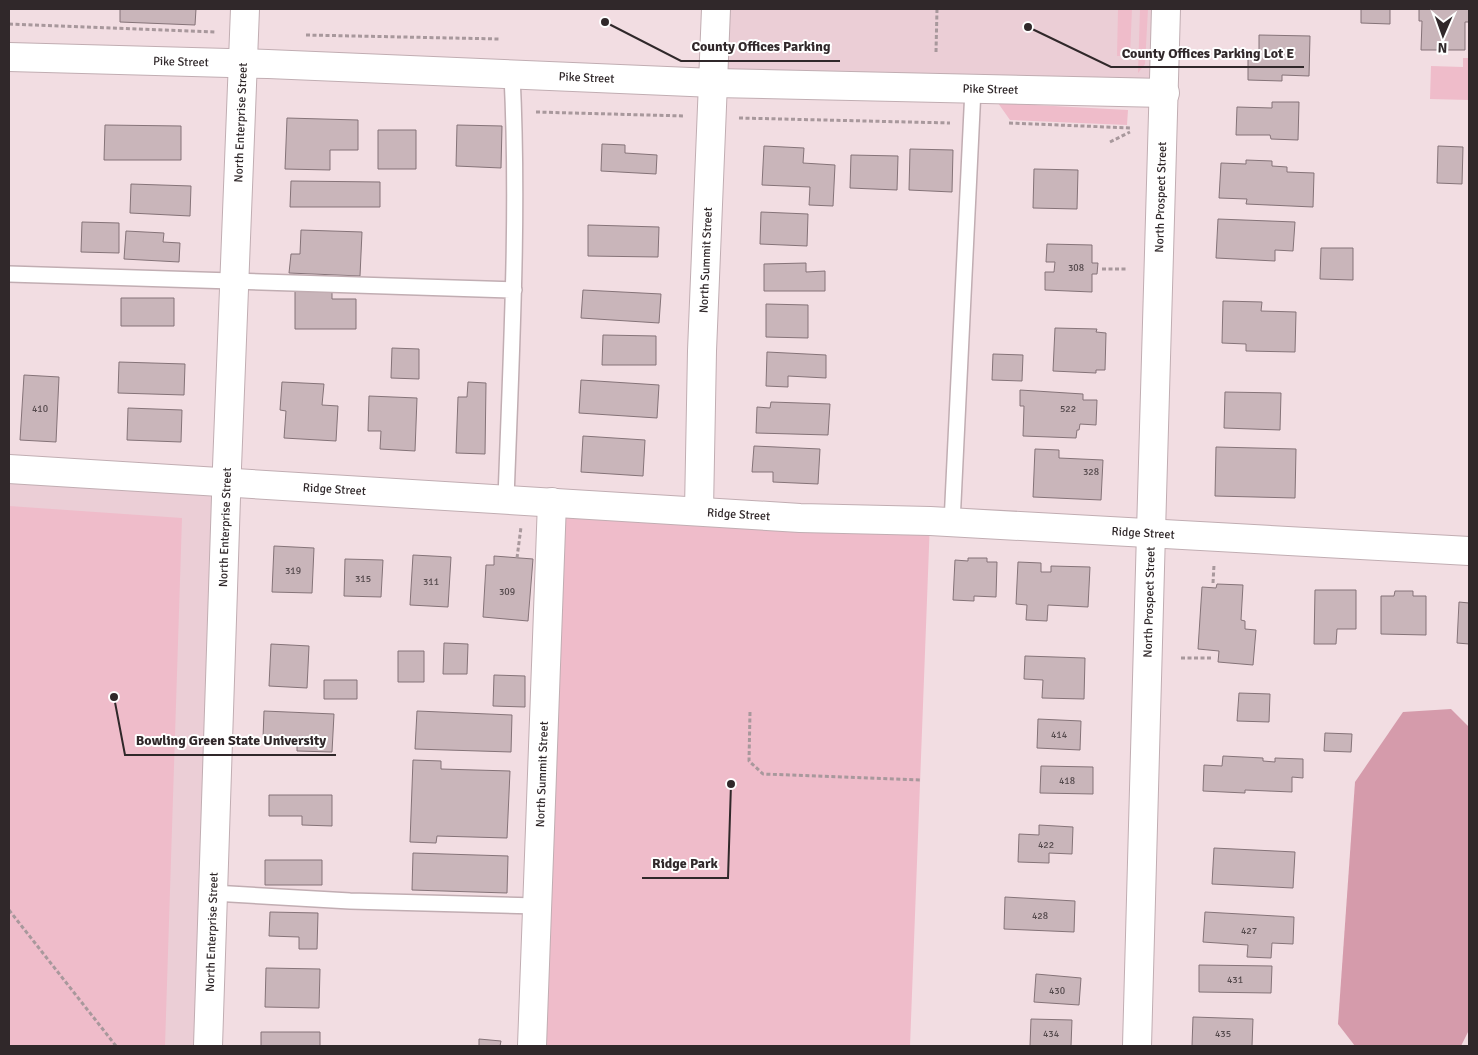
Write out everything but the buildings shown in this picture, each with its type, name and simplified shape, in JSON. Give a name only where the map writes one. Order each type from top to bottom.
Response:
[{"type":"street","name":"North Enterprise Street","points":[[208,1046],[226,481],[245,9]]},
{"type":"street","name":"North Summit Street","points":[[699,510],[702,351],[716,9]]},
{"type":"street","name":"North Prospect Street","points":[[1137,1046],[1166,9]]},
{"type":"street","name":"Pike Street","points":[[9,57],[242,63],[714,82],[1164,93]]},
{"type":"street","name":"Ridge Street","points":[[9,469],[506,498],[800,518],[952,522],[1151,532],[1324,544],[1469,550]]},
{"type":"street","name":"North Summit Street","points":[[532,1046],[552,502]]},
{"type":"lane","points":[[506,498],[514,290],[514,111],[512,74]]},
{"type":"lane","points":[[952,522],[973,89]]},
{"type":"lane","points":[[9,274],[514,290]]},
{"type":"lane","points":[[213,892],[350,901],[537,906]]},
{"type":"path","points":[[936,52],[937,9]]},
{"type":"path","points":[[9,24],[219,32]]},
{"type":"path","points":[[300,35],[500,39]]},
{"type":"path","points":[[534,112],[687,116]]},
{"type":"path","points":[[733,118],[950,123]]},
{"type":"path","points":[[1009,123],[1131,130],[1110,142]]},
{"type":"path","points":[[1102,269],[1126,269]]},
{"type":"path","points":[[517,558],[521,522]]},
{"type":"path","points":[[1213,583],[1214,559]]},
{"type":"path","points":[[1181,658],[1212,658]]},
{"type":"path","points":[[750,712],[749,761],[763,774],[921,780]]},
{"type":"path","points":[[9,910],[116,1046]]},
{"type":"shaded area","points":[[716,9],[1166,9],[1165,93],[714,83]]},
{"type":"shaded area","points":[[1118,9],[1132,9],[1130,56],[1117,56]]},
{"type":"shaded area","points":[[1140,9],[1148,9],[1145,64],[1138,73]]},
{"type":"shaded area","points":[[1463,58],[1469,58],[1469,100],[1430,99],[1431,66],[1463,67]]},
{"type":"shaded area","points":[[998,103],[1128,110],[1127,125],[1010,120]]},
{"type":"shaded area","points":[[9,469],[226,481],[208,1046],[9,1046]]},
{"type":"shaded area","points":[[552,502],[930,521],[910,1046],[532,1046]]},
{"type":"shaded area","points":[[9,506],[182,518],[165,1046],[9,1046]]},
{"type":"shaded area","points":[[1451,709],[1469,727],[1469,1030],[1461,1046],[1355,1046],[1338,1024],[1355,782],[1403,712]]},
{"type":"place","name":"County Offices Parking","points":[[605,22]]},
{"type":"place","name":"County Offices Parking Lot E","points":[[1028,27]]},
{"type":"place","name":"Bowling Green State University","points":[[114,697]]},
{"type":"place","name":"Ridge Park","points":[[731,784]]}]
